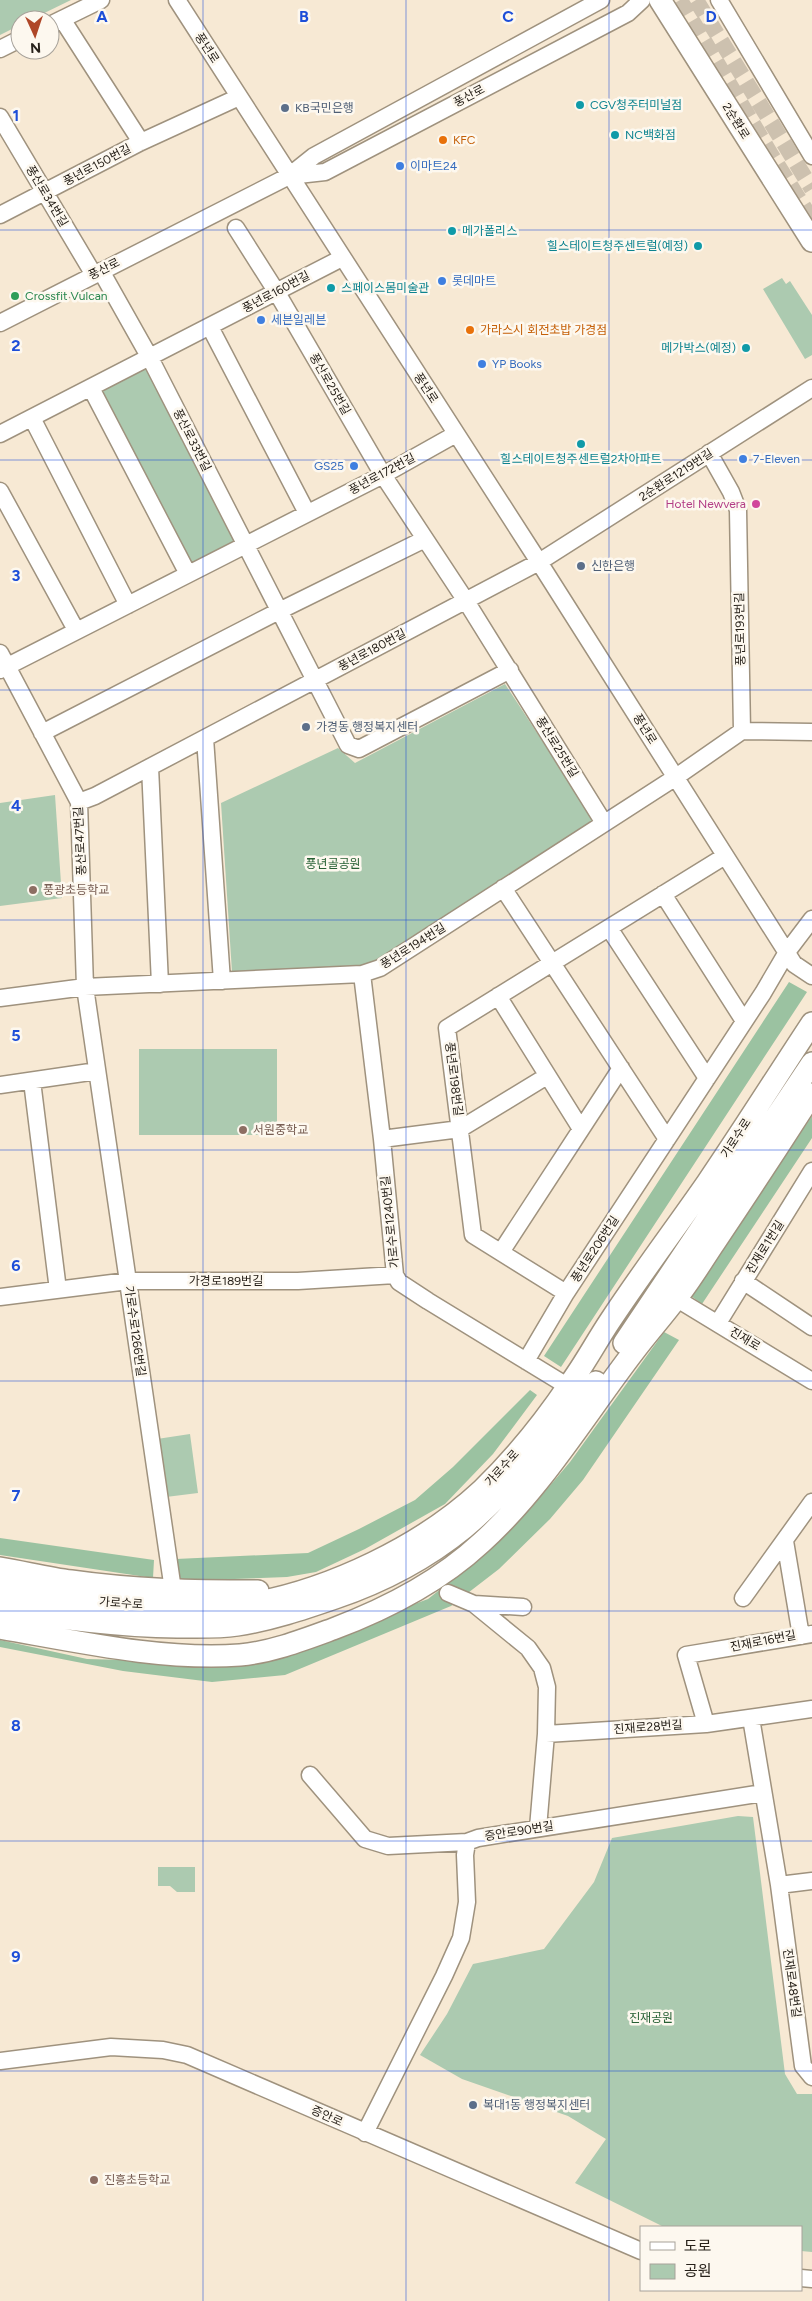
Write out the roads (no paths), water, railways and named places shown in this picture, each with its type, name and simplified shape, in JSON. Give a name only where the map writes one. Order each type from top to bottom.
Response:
[{"type":"main road","name":"2순환로","points":[[660,0],[812,241]]},
{"type":"main road","name":"가로수로","points":[[0,1608],[56,1619],[150,1627],[236,1625],[294,1613],[387,1578],[425,1556],[464,1528],[506,1487],[576,1392],[610,1321],[708,1182],[812,1023]]},
{"type":"main road","name":"가로수로","points":[[0,1588],[63,1599],[208,1608],[250,1604],[301,1591],[340,1577],[414,1540],[452,1515],[489,1482],[532,1433],[576,1392],[605,1373],[812,1063]]},
{"type":"main road","points":[[0,1628],[93,1644],[186,1655],[240,1655],[281,1647],[359,1619],[399,1600],[439,1576],[480,1544],[510,1514],[545,1472],[634,1351],[677,1299],[812,1094]]},
{"type":"main road","points":[[605,1373],[634,1351]]},
{"type":"main road","points":[[545,1472],[576,1392]]},
{"type":"main road","points":[[0,1568],[70,1581],[172,1590],[301,1591]]},
{"type":"main road","points":[[56,1619],[186,1655]]},
{"type":"street","points":[[60,20],[101,0]]},
{"type":"street","name":"풍년로","points":[[177,0],[539,562],[786,952],[794,964],[812,976]]},
{"type":"street","name":"풍산로","points":[[0,322],[289,176],[314,156],[601,0]]},
{"type":"street","name":"풍산로","points":[[289,176],[325,172],[628,13],[642,0]]},
{"type":"street","points":[[719,0],[812,156]]},
{"type":"street","name":"풍년로150번길","points":[[60,27],[100,79],[141,142]]},
{"type":"street","name":"풍년로150번길","points":[[0,215],[141,142],[239,97]]},
{"type":"street","name":"풍산로34번길","points":[[0,117],[45,192],[98,273]]},
{"type":"street","name":"풍산로25번길","points":[[236,228],[276,292],[383,475],[510,670],[604,823]]},
{"type":"street","name":"풍년로160번길","points":[[0,434],[342,258]]},
{"type":"street","name":"풍산로33번길","points":[[98,273],[150,358],[314,680]]},
{"type":"street","points":[[210,327],[308,513]]},
{"type":"street","points":[[91,388],[188,574]]},
{"type":"street","name":"2순환로1219번길","points":[[539,562],[812,388]]},
{"type":"street","points":[[32,418],[128,605]]},
{"type":"street","name":"풍년로172번길","points":[[2,663],[128,605],[383,475],[456,434]]},
{"type":"street","name":"풍년로193번길","points":[[710,453],[731,492],[738,510],[742,731]]},
{"type":"street","points":[[0,491],[76,630]]},
{"type":"street","points":[[42,733],[279,611],[425,539]]},
{"type":"street","name":"풍년로180번길","points":[[79,802],[150,767],[539,562]]},
{"type":"street","name":"풍산로47번길","points":[[2,663],[79,802],[85,987]]},
{"type":"street","points":[[314,680],[348,745],[359,748],[510,670]]},
{"type":"street","points":[[676,777],[742,731],[812,732]]},
{"type":"street","points":[[205,738],[222,981]]},
{"type":"street","points":[[150,767],[160,984]]},
{"type":"street","name":"풍년로194번길","points":[[0,998],[85,987],[362,974],[380,968],[676,777]]},
{"type":"street","name":"풍년로198번길","points":[[566,1293],[473,1235],[447,1028],[725,856]]},
{"type":"street","points":[[504,888],[667,1139]]},
{"type":"street","points":[[663,894],[744,1021]]},
{"type":"street","name":"풍년로206번길","points":[[526,1361],[566,1293],[744,1021],[786,952],[812,919]]},
{"type":"street","points":[[609,928],[707,1078]]},
{"type":"street","name":"가로수로1240번길","points":[[362,974],[382,1139],[395,1275],[399,1282],[414,1292],[576,1392]]},
{"type":"street","name":"가로수로1266번길","points":[[85,987],[172,1590]]},
{"type":"street","points":[[498,996],[581,1129]]},
{"type":"street","points":[[501,1252],[621,1068]]},
{"type":"street","points":[[0,1085],[98,1071]]},
{"type":"street","name":"풍년로198번길","points":[[382,1139],[460,1129],[547,1076]]},
{"type":"street","points":[[32,1081],[58,1290]]},
{"type":"street","name":"진재로1번길","points":[[718,1323],[812,1170]]},
{"type":"street","name":"가경로189번길","points":[[0,1297],[128,1281],[298,1281],[395,1275]]},
{"type":"street","points":[[744,1281],[809,1319]]},
{"type":"street","name":"진재로","points":[[677,1299],[812,1381]]},
{"type":"street","points":[[743,1598],[812,1502]]},
{"type":"street","name":"진재로16번길","points":[[706,1724],[686,1655],[807,1635],[785,1541]]},
{"type":"street","points":[[448,1593],[474,1604],[528,1648],[542,1668],[547,1687],[546,1734],[538,1828]]},
{"type":"street","points":[[474,1604],[523,1607]]},
{"type":"street","name":"진재로28번길","points":[[546,1734],[706,1724],[812,1709]]},
{"type":"street","points":[[751,1718],[779,1886],[812,1881]]},
{"type":"street","points":[[310,1775],[365,1839],[388,1846],[467,1842]]},
{"type":"street","name":"증안로90번길","points":[[365,2133],[444,1976],[460,1938],[467,1902],[465,1855],[467,1842],[478,1838],[764,1792]]},
{"type":"street","name":"진재로48번길","points":[[779,1886],[803,2066],[812,2077]]},
{"type":"street","name":"증안로","points":[[0,2061],[111,2047],[163,2050],[187,2055],[640,2252]]},
{"type":"tunnel","points":[[680,0],[770,153],[812,220]]},
{"type":"tunnel","points":[[696,0],[812,189]]},
{"type":"place","name":"CGV청주터미널점","points":[[580,105]]},
{"type":"place","name":"KB국민은행","points":[[285,108]]},
{"type":"place","name":"NC백화점","points":[[615,135]]},
{"type":"place","name":"KFC","points":[[443,140]]},
{"type":"place","name":"이마트24","points":[[400,166]]},
{"type":"place","name":"메가폴리스","points":[[452,231]]},
{"type":"place","name":"힐스테이트청주센트럴(예정)","points":[[698,246]]},
{"type":"place","name":"롯데마트","points":[[442,281]]},
{"type":"place","name":"스페이스몸미술관","points":[[331,288]]},
{"type":"place","name":"Crossfit Vulcan","points":[[15,296]]},
{"type":"place","name":"세븐일레븐","points":[[261,320]]},
{"type":"place","name":"가라스시 회전초밥 가경점","points":[[470,330]]},
{"type":"place","name":"메가박스(예정)","points":[[746,348]]},
{"type":"place","name":"YP Books","points":[[482,364]]},
{"type":"place","name":"힐스테이트청주센트럴2차아파트","points":[[581,444]]},
{"type":"place","name":"7-Eleven","points":[[743,459]]},
{"type":"place","name":"GS25","points":[[354,466]]},
{"type":"place","name":"Hotel Newvera","points":[[756,504]]},
{"type":"place","name":"신한은행","points":[[581,566]]},
{"type":"place","name":"가경동 행정복지센터","points":[[306,727]]},
{"type":"place","name":"풍광초등학교","points":[[33,890]]},
{"type":"place","name":"서원중학교","points":[[243,1130]]},
{"type":"place","name":"복대1동 행정복지센터","points":[[473,2105]]},
{"type":"place","name":"진흥초등학교","points":[[94,2180]]},
{"type":"park label","name":"풍년골공원","points":[[333,864]]},
{"type":"park label","name":"진재공원","points":[[651,2018]]}]
